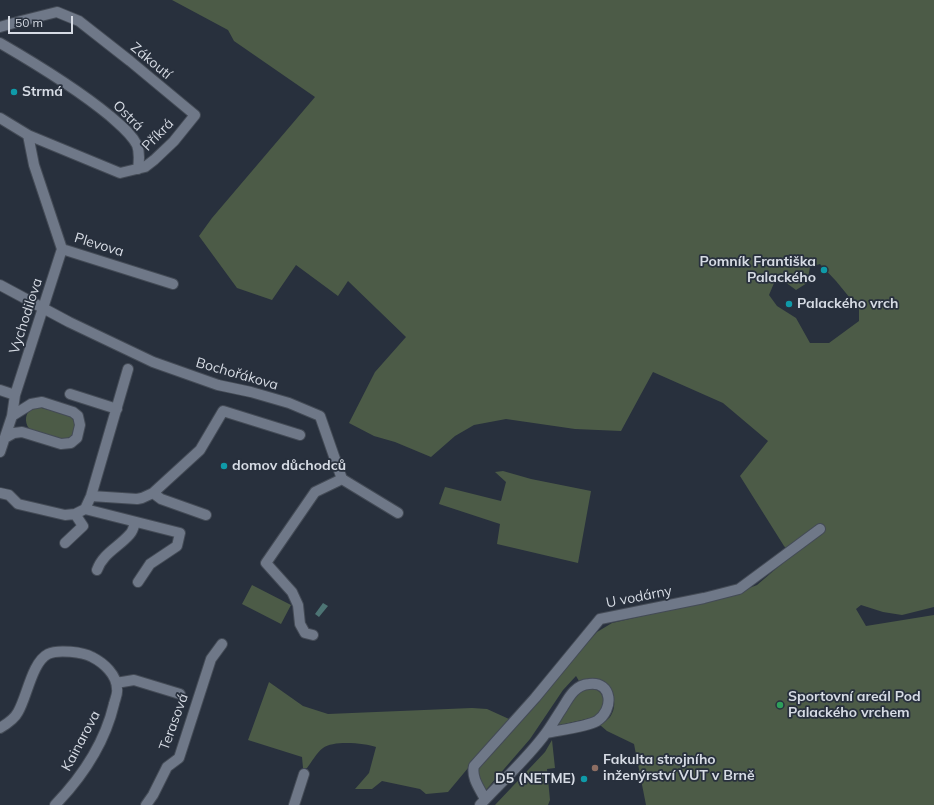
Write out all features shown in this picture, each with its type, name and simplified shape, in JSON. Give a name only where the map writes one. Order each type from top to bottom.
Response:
[{"type":"street","name":"Zákoutí","points":[[0,27],[57,12],[79,21],[130,61],[194,115]]},
{"type":"street","name":"Ostrá","points":[[0,43],[38,65],[92,101],[126,130],[136,144],[139,153],[138,169]]},
{"type":"street","name":"Příkrá","points":[[138,169],[145,167],[154,160],[174,140],[194,115]]},
{"type":"street","points":[[0,118],[28,135],[120,173],[138,169]]},
{"type":"street","name":"Plevova","points":[[28,135],[34,165],[62,249],[173,284]]},
{"type":"street","name":"Vychodilova","points":[[0,452],[12,416],[15,395],[62,249]]},
{"type":"street","points":[[0,285],[43,309]]},
{"type":"street","name":"Bochořákova","points":[[43,309],[153,362],[218,385],[251,392],[320,416],[342,479]]},
{"type":"street","points":[[0,493],[9,495],[18,504],[65,515],[75,514],[85,509],[91,496],[128,369]]},
{"type":"street","points":[[0,390],[15,395]]},
{"type":"street","points":[[70,394],[117,409]]},
{"type":"street","points":[[5,438],[14,433],[22,432],[61,444],[71,443],[77,438],[80,425],[78,416],[73,412],[42,402],[31,404],[12,416]]},
{"type":"street","points":[[91,496],[137,499],[153,493],[200,450],[223,411],[300,435]]},
{"type":"street","points":[[312,635],[305,633],[300,624],[298,605],[292,592],[266,563],[314,492],[342,479],[398,513]]},
{"type":"street","points":[[153,493],[161,499],[206,515]]},
{"type":"street","points":[[85,509],[180,533],[177,546],[150,564],[138,582]]},
{"type":"street","points":[[65,543],[83,526],[75,514]]},
{"type":"street","points":[[97,570],[100,562],[131,534],[135,522]]},
{"type":"street","name":"U vodárny","points":[[546,733],[591,723],[604,716],[609,706],[609,697],[604,688],[593,684],[578,687],[570,696],[546,733],[507,777],[482,802],[473,777],[474,766],[535,698],[600,619],[704,598],[739,589],[820,529]]},
{"type":"street","name":"Terasová","points":[[146,805],[153,795],[167,767],[179,758],[211,659],[222,644]]},
{"type":"street","points":[[0,729],[18,714],[37,664],[48,654],[65,651],[86,654],[101,661],[111,672],[116,683],[134,680],[180,694]]},
{"type":"street","name":"Kainarova","points":[[55,805],[72,787],[92,757],[109,723],[118,690],[116,683]]},
{"type":"street","points":[[294,805],[304,774]]},
{"type":"shaded area","points":[[172,0],[934,0],[934,607],[902,615],[883,612],[861,605],[856,609],[866,626],[934,615],[934,805],[646,805],[634,744],[607,731],[600,725],[610,717],[614,709],[612,695],[608,688],[595,680],[587,679],[579,681],[576,676],[563,690],[530,739],[485,791],[474,770],[597,632],[612,623],[726,597],[757,585],[792,555],[784,546],[740,476],[768,441],[723,403],[653,372],[621,431],[575,429],[506,419],[474,425],[455,436],[431,457],[395,442],[374,436],[349,423],[375,372],[406,337],[348,281],[338,296],[296,265],[272,300],[237,288],[199,236],[212,218],[315,97],[234,41],[228,30]],"holes":[[[820,264],[859,309],[859,321],[829,343],[810,343],[796,318],[777,306],[769,295],[777,276],[796,290],[807,283],[810,267]]]},
{"type":"shaded area","points":[[38,407],[71,416],[75,427],[72,435],[65,439],[60,439],[31,430],[27,426],[26,417],[31,409]]},
{"type":"shaded area","points":[[503,471],[531,479],[591,491],[578,563],[497,544],[500,524],[439,504],[445,487],[501,501],[506,482],[495,472]]},
{"type":"shaded area","points":[[252,585],[291,605],[281,624],[242,604]]},
{"type":"shaded area","points":[[323,603],[328,606],[319,617],[315,614]]},
{"type":"shaded area","points":[[269,682],[303,706],[328,714],[472,708],[487,709],[509,719],[448,792],[426,794],[420,789],[382,781],[372,789],[355,789],[369,773],[376,747],[364,744],[349,743],[328,745],[318,752],[307,768],[303,768],[302,757],[248,740]]},
{"type":"shaded area","points":[[592,688],[599,691],[601,694],[603,709],[595,717],[560,725],[558,724],[579,691]]},
{"type":"shaded area","points":[[552,740],[555,768],[547,769],[550,800],[548,805],[495,805],[545,752]]},
{"type":"place","name":"Strmá","points":[[14,92]]},
{"type":"place","name":"Pomník Františka Palackého","points":[[824,270]]},
{"type":"place","name":"Palackého vrch","points":[[789,304]]},
{"type":"place","name":"domov důchodců","points":[[224,466]]},
{"type":"place","name":"Sportovní areál Pod Palackého vrchem","points":[[780,705]]},
{"type":"place","name":"Fakulta strojního inženýrství VUT v Brně","points":[[595,768]]},
{"type":"place","name":"D5 (NETME)","points":[[584,779]]}]
